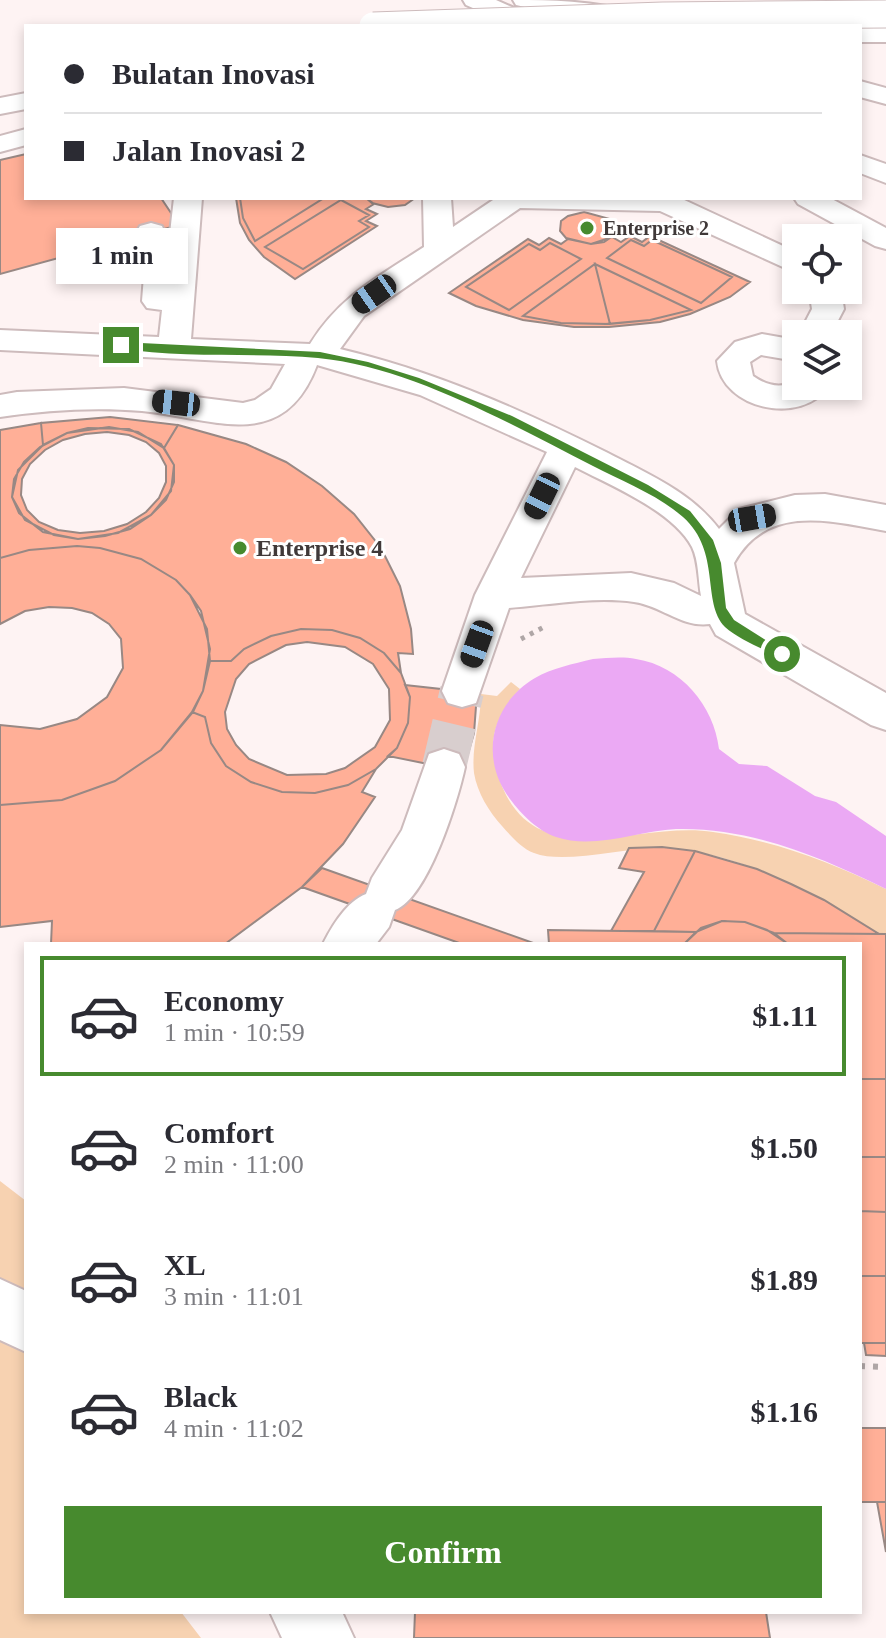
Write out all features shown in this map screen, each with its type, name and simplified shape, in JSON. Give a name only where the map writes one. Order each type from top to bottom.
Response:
[{"type":"main road","points":[[475,0],[613,14],[646,24]]},
{"type":"main road","points":[[613,14],[635,0]]},
{"type":"main road","points":[[515,3],[522,24]]},
{"type":"main road","points":[[515,3],[533,24]]},
{"type":"main road","points":[[515,3],[579,24]]},
{"type":"main road","points":[[431,24],[663,16],[886,14]]},
{"type":"main road","points":[[862,34],[886,34]]},
{"type":"main road","points":[[0,82],[24,77]]},
{"type":"main road","points":[[862,90],[886,96]]},
{"type":"main road","points":[[0,106],[24,101]]},
{"type":"main road","points":[[0,144],[24,138]]},
{"type":"main road","points":[[862,138],[886,148]]},
{"type":"main road","points":[[862,164],[886,174]]},
{"type":"main road","points":[[437,200],[439,248]]},
{"type":"main road","points":[[0,406],[73,399],[142,400],[240,415],[256,412],[285,395],[295,385],[312,355],[345,316],[512,200]]},
{"type":"main road","points":[[662,200],[782,257]]},
{"type":"main road","points":[[812,200],[886,240]]},
{"type":"main road","points":[[164,347],[185,242],[188,201]]},
{"type":"main road","points":[[151,232],[158,249],[164,347]]},
{"type":"main road","points":[[185,242],[193,285],[220,350]]},
{"type":"main road","points":[[90,344],[118,333],[138,318],[148,306],[160,279]]},
{"type":"main road","points":[[0,340],[312,355],[368,365],[416,380],[567,447],[686,514],[708,540],[715,563],[721,608],[730,624],[886,713]]},
{"type":"main road","points":[[0,392],[19,373],[36,341]]},
{"type":"main road","points":[[782,347],[771,344],[746,348],[733,361],[732,369],[744,386],[769,396],[782,396]]},
{"type":"main road","points":[[462,691],[494,595],[567,447]]},
{"type":"main road","points":[[669,502],[752,518],[795,508],[825,507],[863,511],[886,518]]},
{"type":"main road","points":[[715,563],[725,545],[752,518]]},
{"type":"main road","points":[[494,595],[631,587],[660,593],[696,611],[721,608]]},
{"type":"main road","points":[[369,916],[411,862],[437,799],[444,767]]},
{"type":"main road","points":[[0,1307],[24,1323]]},
{"type":"main road","points":[[304,1614],[322,1638]]},
{"type":"path","points":[[514,643],[552,625]]},
{"type":"path","points":[[862,1366],[886,1367]]},
{"type":"shaded area","points":[[631,658],[667,670],[681,679],[702,703],[716,733],[719,749],[739,764],[767,766],[815,796],[836,802],[886,836],[886,889],[811,855],[731,833],[676,829],[585,842],[556,837],[536,826],[510,799],[500,783],[493,750],[494,733],[508,702],[520,689],[556,669],[593,659]]},
{"type":"shaded area","points":[[511,682],[520,689],[505,708],[496,728],[494,759],[512,805],[533,826],[559,836],[588,838],[683,830],[713,832],[780,847],[823,861],[886,889],[886,934],[879,934],[784,881],[706,854],[662,848],[565,857],[534,853],[525,848],[488,808],[474,773],[481,694],[497,696]]},
{"type":"shaded area","points":[[0,1181],[24,1199],[24,1614],[183,1614],[201,1638],[0,1638]]},
{"type":"building","points":[[24,154],[24,200],[162,200],[179,225],[0,274],[0,160]]},
{"type":"building","points":[[236,200],[240,200],[243,218],[255,241],[321,200],[341,200],[369,200],[374,204],[366,209],[377,214],[366,221],[377,226],[295,279],[264,257],[249,240],[240,223]],"holes":[[[341,200],[369,215],[359,221],[369,227],[303,269],[265,247]]]},
{"type":"building","points":[[240,200],[321,200],[255,241],[243,218]]},
{"type":"building","points":[[341,200],[369,215],[359,221],[369,227],[303,269],[265,247]]},
{"type":"building","points":[[368,200],[412,200],[405,205],[388,207]]},
{"type":"building","name":"Enterprise 2","points":[[584,212],[610,219],[615,226],[613,236],[604,242],[591,244],[566,238],[560,231],[561,221]]},
{"type":"building","points":[[630,236],[642,242],[650,236],[750,282],[730,297],[690,314],[660,322],[609,327],[574,327],[523,320],[476,306],[449,293],[528,239],[539,245],[549,238],[561,244],[568,239],[591,244],[612,237],[621,242]],"holes":[[[631,240],[644,246],[652,240],[732,277],[701,303],[607,258]],[[550,243],[581,259],[509,310],[466,287],[529,244],[540,250]],[[595,264],[691,310],[650,320],[606,324],[561,323],[523,316]]]},
{"type":"building","points":[[631,240],[644,246],[652,240],[732,277],[701,303],[607,258]]},
{"type":"building","points":[[550,243],[581,259],[509,310],[466,287],[529,244],[540,250]]},
{"type":"building","points":[[595,264],[610,324],[561,323],[523,316]]},
{"type":"building","points":[[595,264],[691,310],[650,320],[610,324]]},
{"type":"building","points":[[110,417],[178,425],[164,448],[138,432],[109,427],[67,433],[43,445],[41,423]]},
{"type":"building","name":"Enterprise 4","points":[[41,423],[43,445],[18,470],[12,497],[25,520],[54,535],[78,539],[105,536],[130,529],[151,515],[166,500],[174,482],[174,465],[164,448],[178,425],[246,444],[286,462],[322,486],[354,514],[381,548],[400,586],[411,629],[413,654],[398,653],[401,673],[384,653],[360,638],[332,630],[301,629],[271,636],[244,649],[231,661],[210,661],[207,629],[190,595],[176,580],[141,559],[100,548],[77,546],[29,550],[0,558],[0,430]]},
{"type":"building","points":[[88,428],[129,429],[161,444],[174,465],[171,491],[151,515],[118,533],[78,539],[43,532],[19,513],[12,497],[14,479],[24,462],[40,447],[67,433]],"holes":[[[107,432],[129,435],[146,442],[159,453],[166,466],[166,482],[159,498],[146,512],[127,524],[104,531],[80,533],[58,530],[39,522],[27,510],[21,495],[22,479],[30,464],[45,450],[63,440],[85,434]]]},
{"type":"building","points":[[77,546],[100,548],[141,559],[176,580],[190,595],[201,611],[210,649],[203,691],[193,712],[161,750],[115,781],[62,800],[0,805],[0,725],[40,729],[77,719],[107,697],[123,668],[121,639],[109,624],[92,613],[49,607],[25,611],[0,624],[0,558],[29,550]]},
{"type":"building","points":[[301,629],[332,630],[360,638],[384,653],[401,673],[410,697],[408,723],[397,748],[376,769],[348,785],[315,793],[282,792],[251,782],[226,766],[211,743],[205,717],[192,712],[203,691],[210,661],[231,661],[244,649],[271,636]],"holes":[[[307,642],[345,647],[373,664],[389,689],[390,720],[375,747],[345,768],[326,774],[287,775],[249,759],[227,729],[225,712],[236,679],[249,664],[286,645]]]},
{"type":"building","points":[[405,685],[477,693],[474,733],[463,771],[388,756],[397,748],[408,723],[410,697]]},
{"type":"building","points":[[192,712],[205,717],[211,743],[226,766],[251,782],[282,792],[315,793],[348,785],[376,769],[362,792],[375,797],[343,844],[302,887],[228,942],[51,942],[52,921],[0,927],[0,805],[62,800],[115,781],[161,750]]},
{"type":"building","points":[[662,847],[695,851],[654,931],[611,931],[644,872],[619,868],[629,848]]},
{"type":"building","points":[[695,851],[757,869],[791,884],[879,934],[774,933],[745,922],[722,921],[696,932],[654,931]]},
{"type":"building","points":[[322,868],[530,942],[456,942],[302,887]]},
{"type":"building","points":[[722,921],[745,922],[767,930],[785,942],[686,942],[701,928]]},
{"type":"building","points":[[548,930],[696,932],[686,942],[549,942]]},
{"type":"building","points":[[774,933],[886,934],[886,1079],[862,1079],[862,942],[785,942]]},
{"type":"building","points":[[862,1079],[886,1079],[886,1157],[862,1157]]},
{"type":"building","points":[[862,1157],[886,1157],[886,1212],[862,1211]]},
{"type":"building","points":[[862,1211],[886,1212],[886,1276],[862,1276]]},
{"type":"building","points":[[862,1276],[886,1276],[886,1343],[862,1343]]},
{"type":"building","points":[[864,1343],[886,1343],[886,1356],[866,1355]]},
{"type":"building","points":[[862,1428],[886,1428],[886,1502],[862,1502]]},
{"type":"building","points":[[877,1502],[886,1502],[886,1552]]},
{"type":"building","points":[[415,1614],[766,1614],[770,1638],[414,1638]]},
{"type":"tunnel","points":[[444,767],[462,691]]},
{"type":"place","name":"Enterprise 2","points":[[587,228]]},
{"type":"place","name":"Enterprise 4","points":[[240,548]]},
{"type":"route","points":[[121,345],[320,355],[368,365],[416,380],[508,419],[644,488],[686,514],[708,540],[715,563],[721,608],[730,624],[782,654]]}]
